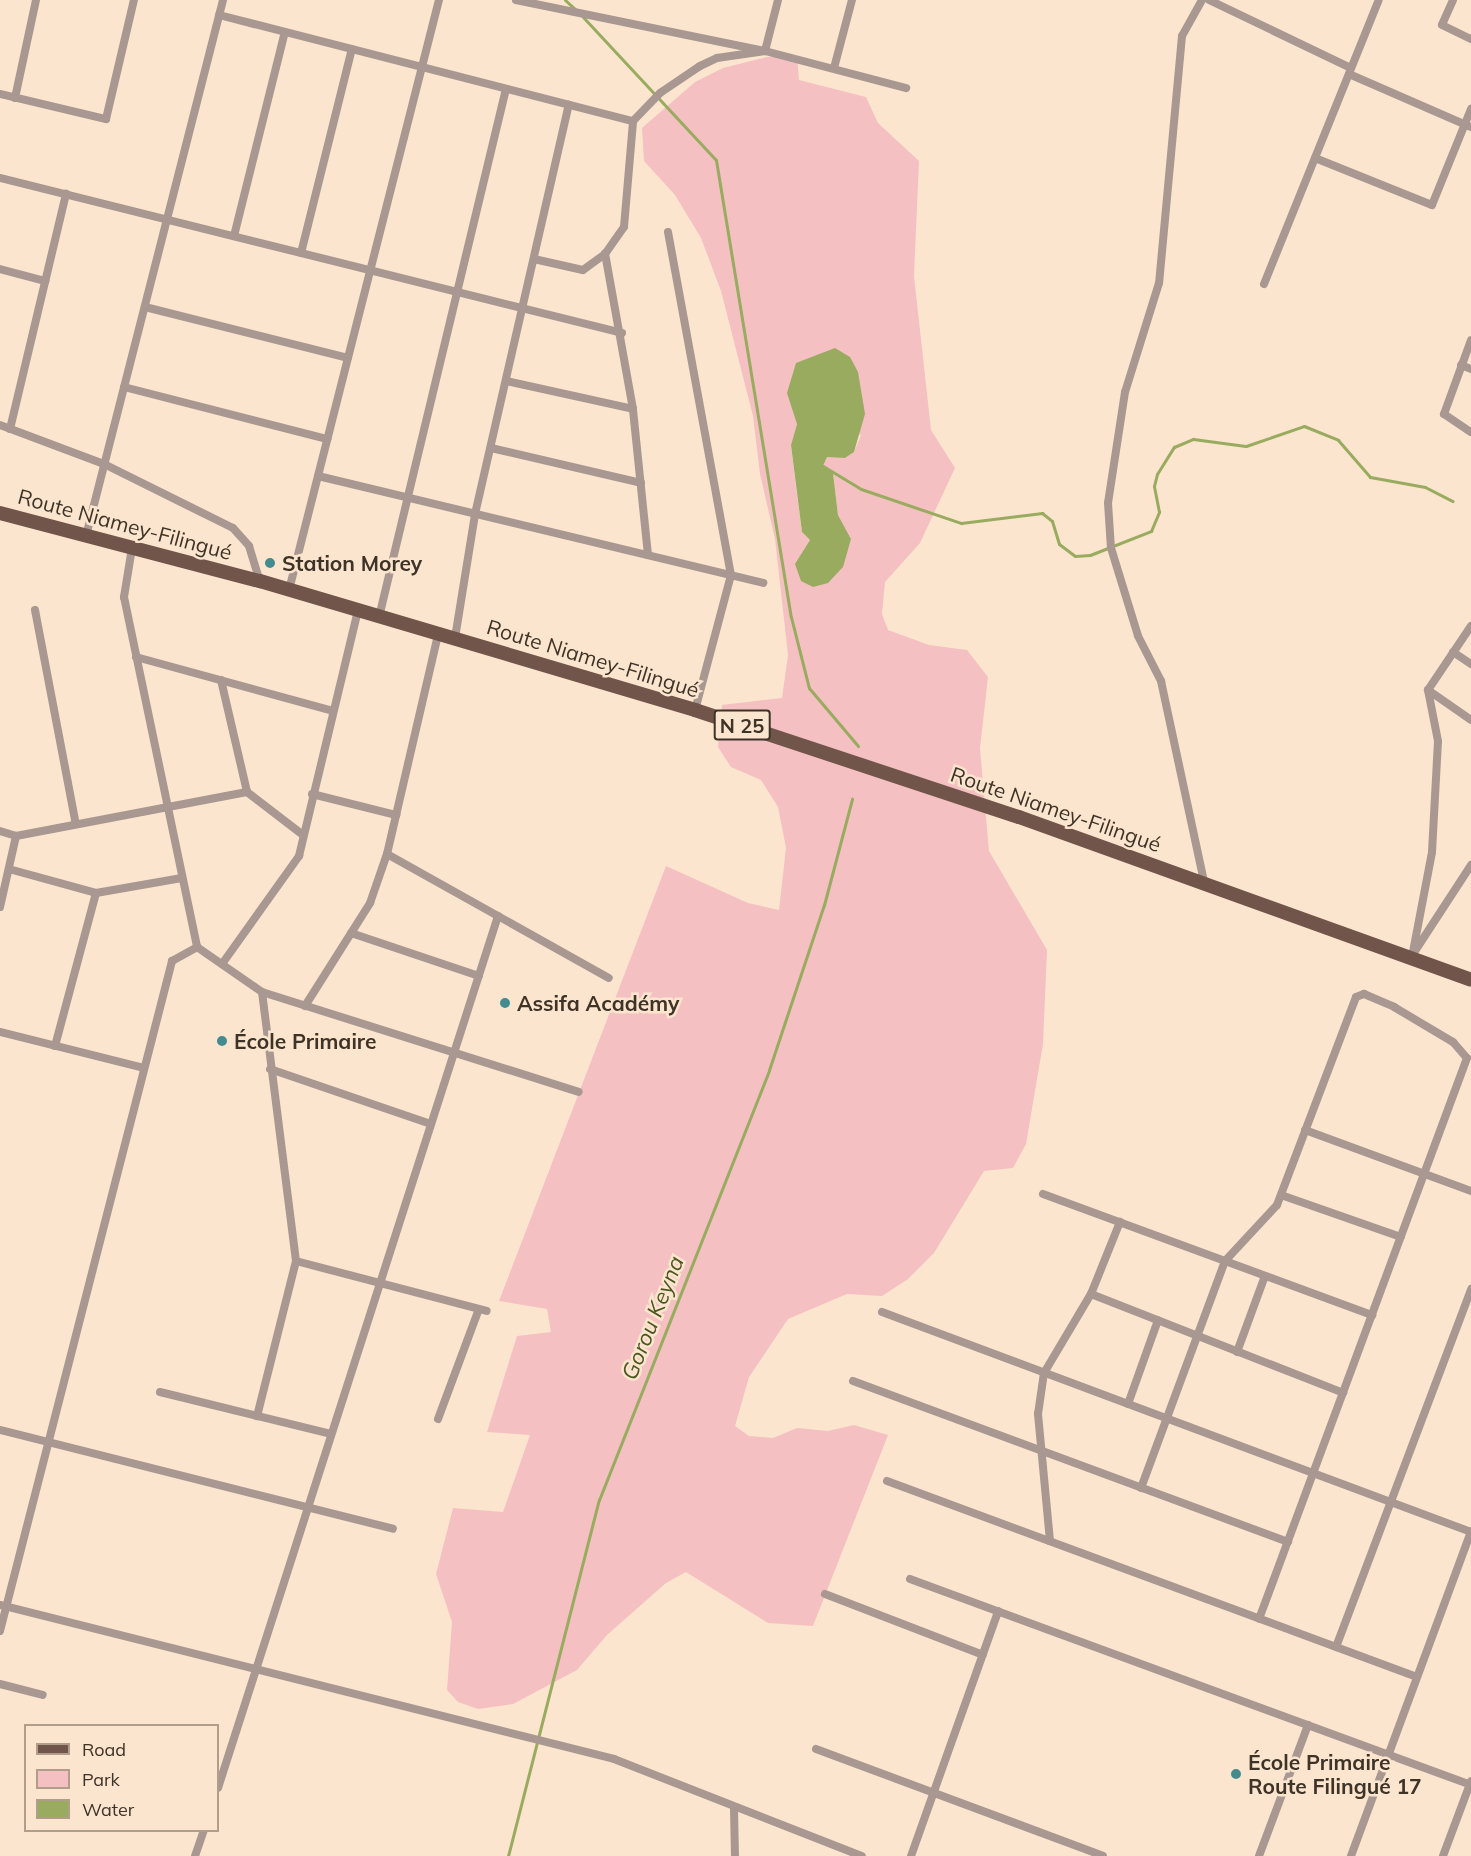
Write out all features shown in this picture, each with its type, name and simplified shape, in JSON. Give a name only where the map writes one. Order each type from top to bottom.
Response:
[{"type":"main road","name":"Route Niamey-Filingué","points":[[0,513],[260,581],[695,710],[1204,882],[1471,980]]},
{"type":"street","points":[[15,98],[36,0]]},
{"type":"street","points":[[0,94],[106,119],[134,0]]},
{"type":"street","points":[[86,536],[223,0]]},
{"type":"street","points":[[289,590],[440,0]]},
{"type":"street","points":[[516,0],[765,51],[906,88]]},
{"type":"street","points":[[765,51],[778,0]]},
{"type":"street","points":[[834,68],[852,0]]},
{"type":"street","points":[[1202,0],[1182,36],[1158,282],[1125,392],[1108,503],[1110,548],[1138,636],[1161,681],[1204,882]]},
{"type":"street","points":[[1209,0],[1350,71],[1468,125]]},
{"type":"street","points":[[1264,285],[1379,0]]},
{"type":"street","points":[[1452,0],[1442,26],[1471,39]]},
{"type":"street","points":[[219,15],[633,121]]},
{"type":"street","points":[[234,236],[285,32]]},
{"type":"street","points":[[301,253],[352,49]]},
{"type":"street","points":[[534,259],[583,270],[605,254],[624,227],[633,121],[660,93],[700,66],[717,58],[765,51]]},
{"type":"street","points":[[379,616],[455,291],[506,89]]},
{"type":"street","points":[[455,638],[475,514],[569,105]]},
{"type":"street","points":[[1315,158],[1432,205],[1468,125],[1471,109]]},
{"type":"street","points":[[0,178],[622,333]]},
{"type":"street","points":[[10,429],[66,194]]},
{"type":"street","points":[[668,231],[730,575],[695,710]]},
{"type":"street","points":[[605,254],[622,333],[633,409],[648,555]]},
{"type":"street","points":[[0,269],[45,281]]},
{"type":"street","points":[[145,307],[348,358]]},
{"type":"street","points":[[1471,340],[1444,414],[1471,432]]},
{"type":"street","points":[[1461,365],[1471,369]]},
{"type":"street","points":[[506,381],[633,409]]},
{"type":"street","points":[[124,387],[327,439]]},
{"type":"street","points":[[0,425],[104,464],[233,528],[249,546],[260,581]]},
{"type":"street","points":[[490,448],[641,483]]},
{"type":"street","points":[[318,476],[763,583]]},
{"type":"street","points":[[132,548],[124,597],[197,947],[262,992],[579,1092]]},
{"type":"street","points":[[35,610],[76,824]]},
{"type":"street","points":[[222,964],[299,856],[312,794],[358,610]]},
{"type":"street","points":[[1412,957],[1432,852],[1438,741],[1428,690],[1471,626]]},
{"type":"street","points":[[305,1006],[370,903],[387,854],[438,633]]},
{"type":"street","points":[[1453,652],[1471,664]]},
{"type":"street","points":[[136,657],[333,711]]},
{"type":"street","points":[[221,680],[247,792],[303,835]]},
{"type":"street","points":[[1428,690],[1471,720]]},
{"type":"street","points":[[0,831],[16,836],[247,792]]},
{"type":"street","points":[[312,794],[396,815]]},
{"type":"street","points":[[0,907],[16,836]]},
{"type":"street","points":[[387,854],[609,978]]},
{"type":"street","points":[[1412,957],[1471,865]]},
{"type":"street","points":[[9,869],[96,893],[182,878]]},
{"type":"street","points":[[55,1046],[96,893]]},
{"type":"street","points":[[219,1785],[498,916]]},
{"type":"street","points":[[351,933],[479,976]]},
{"type":"street","points":[[0,1630],[3,1606],[48,1443],[172,961],[197,947]]},
{"type":"street","points":[[258,1416],[296,1261],[262,992]]},
{"type":"street","points":[[1141,1488],[1225,1261],[1277,1205],[1353,1002],[1359,994],[1369,996],[1453,1042],[1467,1058],[1259,1619]]},
{"type":"street","points":[[0,1032],[144,1068]]},
{"type":"street","points":[[270,1069],[431,1124]]},
{"type":"street","points":[[1305,1130],[1471,1191]]},
{"type":"street","points":[[1043,1194],[1372,1315]]},
{"type":"street","points":[[1281,1195],[1401,1238]]},
{"type":"street","points":[[1050,1541],[1038,1414],[1044,1373],[1091,1294],[1120,1222]]},
{"type":"street","points":[[296,1261],[483,1310],[438,1419]]},
{"type":"street","points":[[1237,1352],[1265,1276]]},
{"type":"street","points":[[1336,1647],[1471,1289]]},
{"type":"street","points":[[1091,1294],[1343,1393]]},
{"type":"street","points":[[882,1312],[1471,1532],[1351,1856]]},
{"type":"street","points":[[1128,1404],[1158,1320]]},
{"type":"street","points":[[853,1381],[1288,1542]]},
{"type":"street","points":[[160,1392],[331,1434]]},
{"type":"street","points":[[0,1430],[393,1529]]},
{"type":"street","points":[[887,1481],[1417,1677]]},
{"type":"street","points":[[910,1579],[1470,1783],[1443,1854],[1454,1856]]},
{"type":"street","points":[[825,1594],[983,1655]]},
{"type":"street","points":[[3,1606],[614,1759],[734,1809],[862,1856]]},
{"type":"street","points":[[911,1856],[998,1611]]},
{"type":"street","points":[[0,1684],[43,1695]]},
{"type":"street","points":[[1259,1856],[1308,1725]]},
{"type":"street","points":[[816,1749],[1103,1856]]},
{"type":"street","points":[[734,1809],[735,1856]]},
{"type":"street","points":[[195,1856],[203,1832]]},
{"type":"green space","points":[[797,56],[799,80],[866,97],[878,123],[919,161],[914,276],[931,430],[955,468],[920,543],[885,582],[882,614],[888,630],[929,645],[967,650],[988,677],[980,748],[989,851],[1047,950],[1043,1044],[1026,1144],[1013,1168],[984,1171],[934,1253],[908,1279],[882,1296],[847,1294],[788,1319],[749,1377],[735,1426],[749,1436],[773,1438],[797,1428],[828,1431],[854,1425],[888,1435],[813,1626],[768,1623],[686,1572],[666,1583],[607,1635],[577,1670],[513,1704],[478,1709],[458,1702],[447,1690],[452,1622],[436,1574],[453,1508],[503,1512],[530,1435],[487,1432],[517,1336],[551,1332],[547,1309],[499,1301],[666,866],[748,903],[779,910],[786,848],[778,807],[761,780],[731,767],[718,747],[722,705],[782,698],[788,655],[775,539],[760,474],[753,416],[721,291],[701,238],[675,195],[644,161],[642,128],[695,82],[723,68],[767,57]],"holes":[[[797,424],[861,435],[854,452],[845,458],[827,456],[823,466],[833,473],[838,515],[851,539],[847,550],[802,553],[810,540],[802,532],[791,445]]]},
{"type":"water","points":[[835,348],[850,357],[858,372],[865,414],[854,452],[845,458],[827,457],[823,466],[833,473],[838,515],[851,539],[843,567],[828,583],[813,587],[801,581],[795,564],[810,540],[802,532],[791,445],[797,424],[787,393],[796,363]]},
{"type":"waterway","points":[[565,0],[576,10]]},
{"type":"waterway","points":[[583,17],[716,160],[791,617],[809,688],[858,746]]},
{"type":"waterway","points":[[823,466],[861,489],[961,523],[1042,513],[1052,521],[1059,544],[1075,556],[1090,555],[1151,531],[1159,512],[1154,486],[1157,474],[1174,447],[1193,439],[1246,446],[1304,426],[1338,440],[1370,477],[1425,487],[1453,501]]},
{"type":"waterway","name":"Gorou Keyna","points":[[508,1856],[599,1500],[769,1070],[824,905],[852,799]]},
{"type":"place","name":"Station Morey","points":[[270,563]]},
{"type":"place","name":"Assifa Académy","points":[[505,1003]]},
{"type":"place","name":"École Primaire","points":[[222,1041]]},
{"type":"place","name":"École Primaire Route Filingué 17","points":[[1236,1774]]}]
